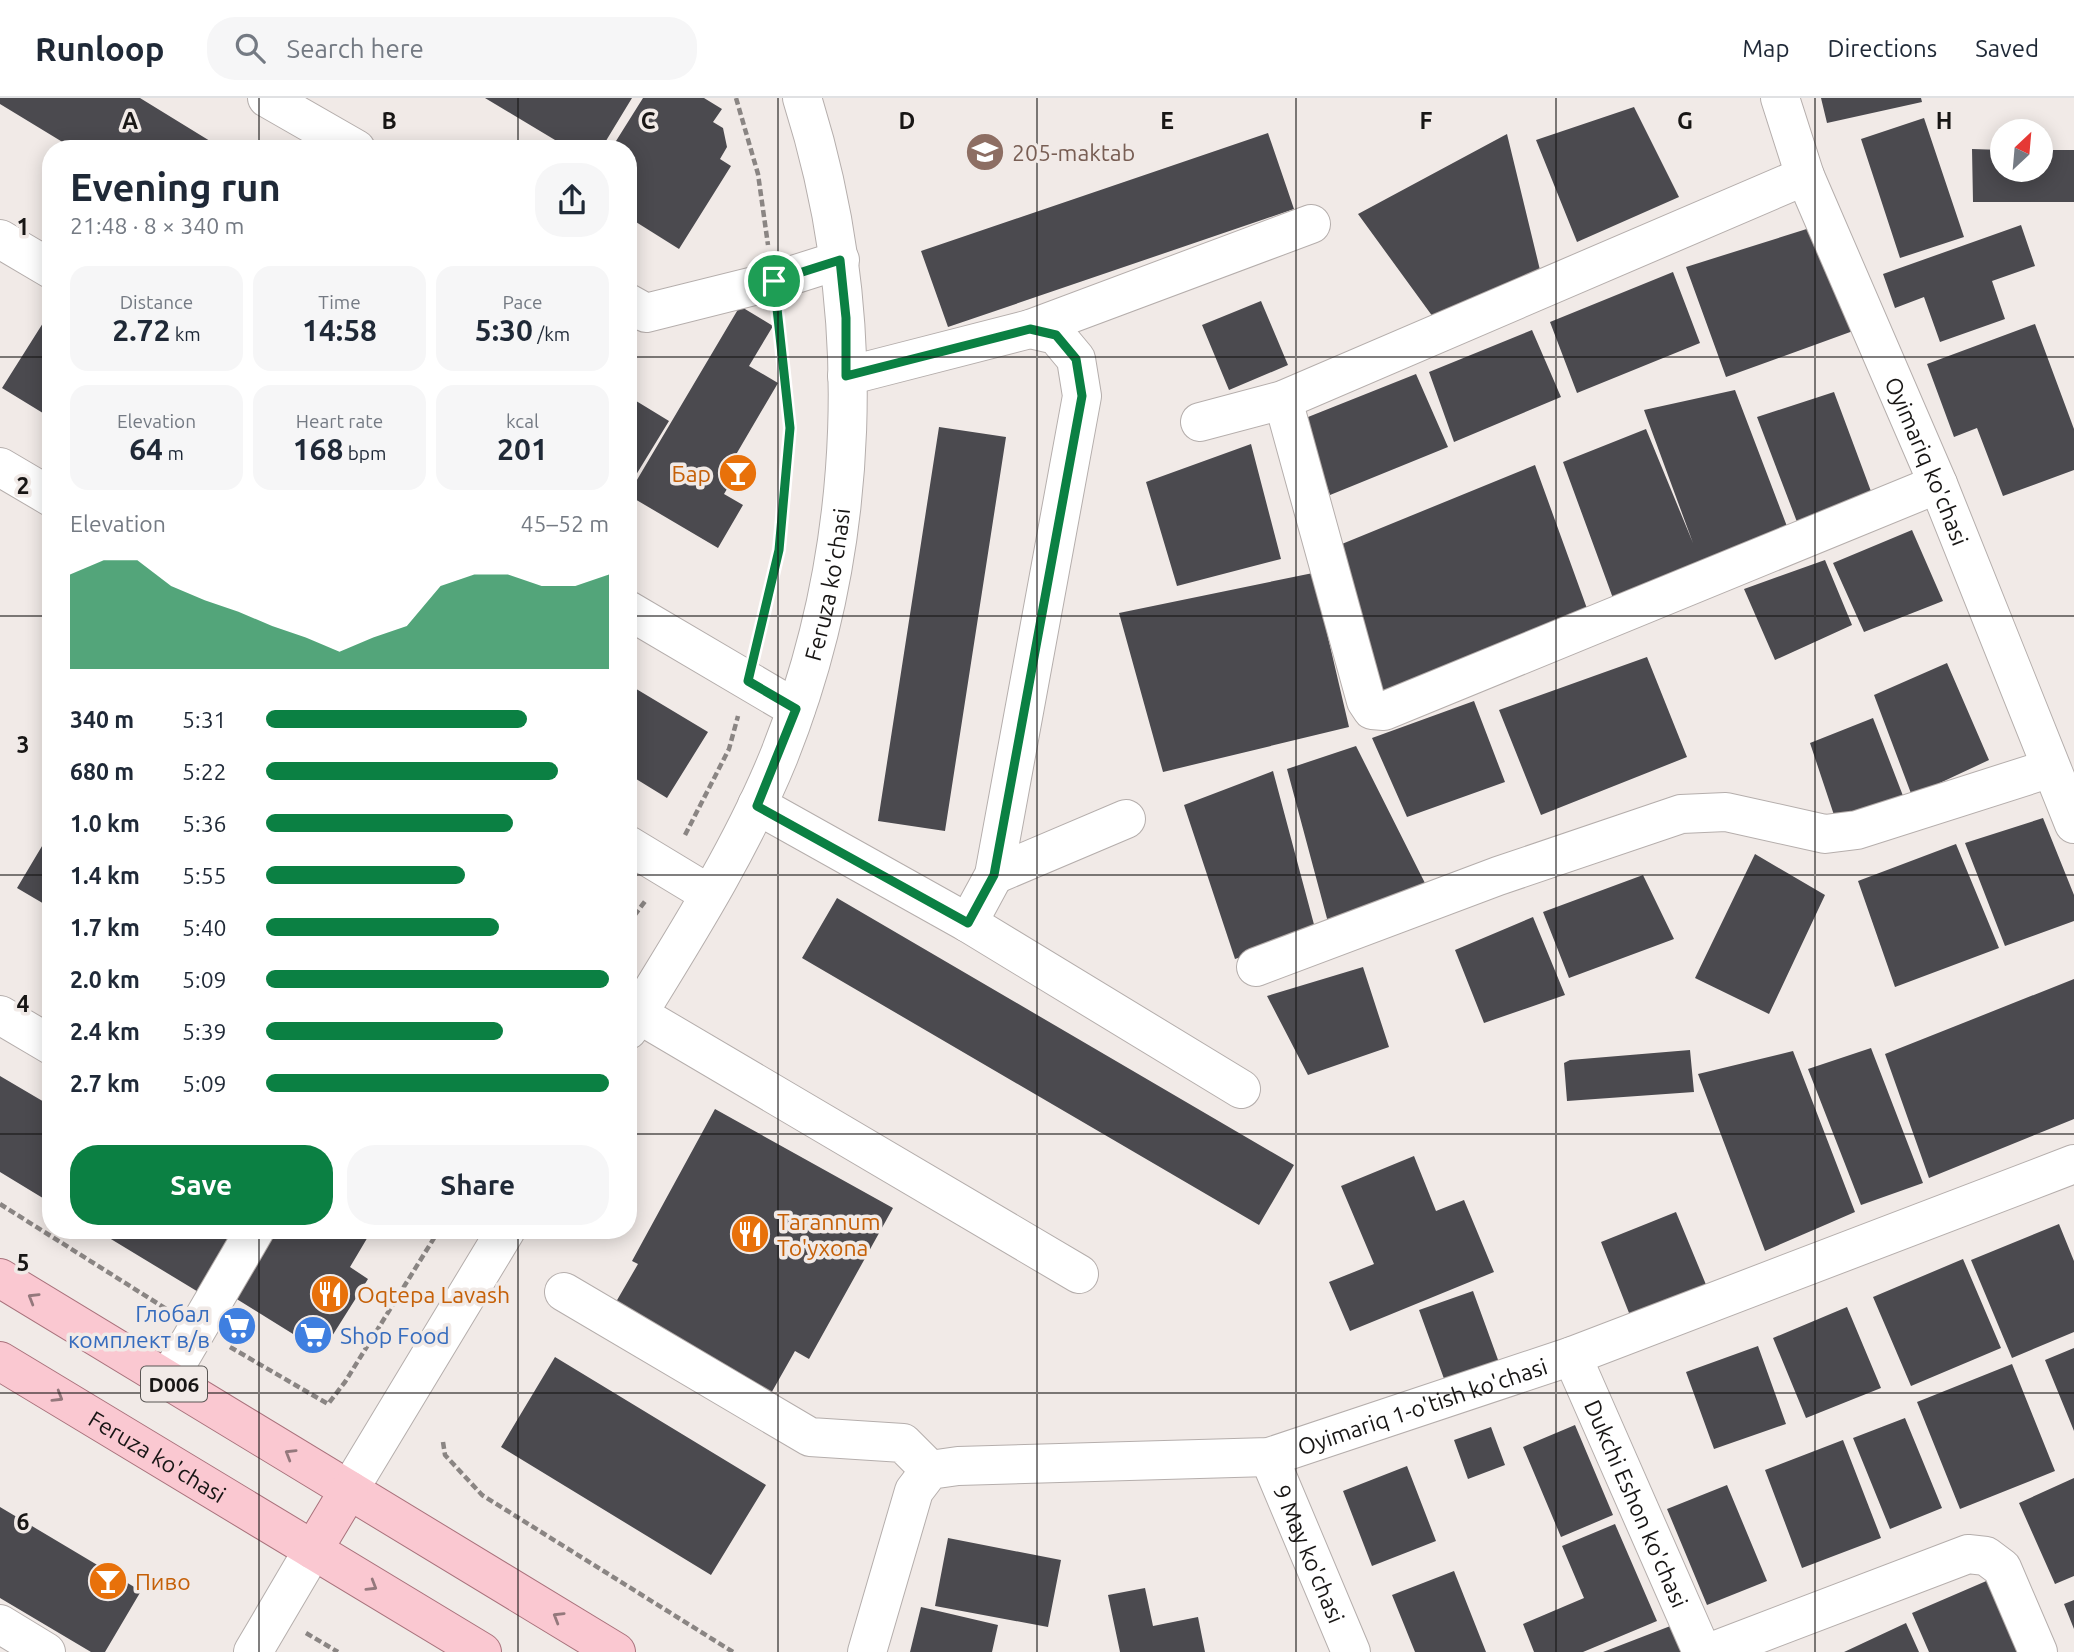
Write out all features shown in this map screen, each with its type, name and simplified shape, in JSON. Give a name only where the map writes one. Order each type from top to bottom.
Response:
[{"type":"main road","name":"D006","points":[[0,1278],[616,1652]]},
{"type":"main road","name":"Feruza ko'chasi","points":[[0,1362],[482,1652]]},
{"type":"main road","points":[[313,1550],[349,1490]]},
{"type":"street","points":[[267,98],[340,140]]},
{"type":"street","name":"Feruza ko'chasi","points":[[637,1015],[709,894],[757,806],[796,709],[821,630],[836,547],[845,461],[846,318],[840,260],[825,186],[802,98]]},
{"type":"street","name":"Oyimariq ko'chasi","points":[[1780,98],[1805,176],[1938,484],[2065,793]]},
{"type":"street","points":[[1200,422],[1283,400],[1805,176]]},
{"type":"street","points":[[846,376],[1030,329],[1311,224]]},
{"type":"street","points":[[0,239],[42,264]]},
{"type":"street","points":[[637,308],[646,313],[774,281],[840,260]]},
{"type":"street","points":[[968,923],[994,875],[1082,396],[1076,359],[1056,335],[1030,329]]},
{"type":"street","points":[[1283,400],[1366,701],[1372,710],[1384,711],[1938,484]]},
{"type":"street","points":[[0,467],[42,492]]},
{"type":"street","points":[[637,615],[796,709]]},
{"type":"street","points":[[1256,967],[1498,876],[1681,814],[1726,812],[1825,834],[2065,793]]},
{"type":"street","points":[[757,806],[968,923],[1241,1089]]},
{"type":"street","points":[[994,875],[1126,819]]},
{"type":"street","points":[[637,850],[709,894]]},
{"type":"street","points":[[0,1015],[42,1040]]},
{"type":"street","points":[[637,1024],[1079,1274]]},
{"type":"street","name":"Oyimariq 1-o'tish ko'chasi","points":[[930,1470],[958,1466],[1269,1457],[1572,1356],[2074,1164]]},
{"type":"street","points":[[168,1380],[250,1239]]},
{"type":"street","points":[[349,1490],[501,1239]]},
{"type":"street","points":[[564,1292],[810,1437],[903,1443],[930,1470],[914,1491],[867,1652]]},
{"type":"street","name":"Dukchi Eshon ko'chasi","points":[[1572,1356],[1702,1652]]},
{"type":"street","name":"9 May ko'chasi","points":[[1269,1457],[1351,1652]]},
{"type":"street","points":[[253,1652],[313,1550]]},
{"type":"street","points":[[1711,1652],[1968,1555],[1986,1556],[2002,1569],[2038,1652]]},
{"type":"street","points":[[0,1624],[46,1652]]},
{"type":"path","points":[[729,749],[779,550],[790,428],[774,281],[758,174],[736,98]]},
{"type":"path","points":[[345,1382],[433,1239]]},
{"type":"path","points":[[443,1442],[446,1455],[482,1495],[733,1652]]},
{"type":"building","points":[[0,98],[140,98],[208,140],[59,140],[0,104]]},
{"type":"building","points":[[485,98],[632,98],[606,140],[555,140]]},
{"type":"building","points":[[643,98],[704,98],[722,109],[713,122],[723,128],[727,147],[720,159],[731,166],[679,249],[637,223],[637,140],[617,140]]},
{"type":"building","points":[[1821,98],[1921,98],[1922,102],[1827,123]]},
{"type":"building","points":[[1634,107],[1679,197],[1577,242],[1536,140]]},
{"type":"building","points":[[1924,118],[1964,237],[1900,258],[1861,139]]},
{"type":"building","points":[[1268,133],[1294,209],[948,327],[921,251]]},
{"type":"building","points":[[1507,134],[1540,270],[1433,317],[1358,214]]},
{"type":"building","points":[[1972,149],[1990,150],[1990,182],[2053,182],[2053,150],[2074,150],[2074,202],[1973,202]]},
{"type":"building","points":[[2021,225],[2035,266],[1992,281],[2005,319],[1940,342],[1924,297],[1895,308],[1883,274]]},
{"type":"building","points":[[1813,227],[1853,331],[1726,377],[1686,267]]},
{"type":"building","points":[[1673,272],[1700,343],[1577,393],[1550,322]]},
{"type":"building","points":[[1261,301],[1288,365],[1229,390],[1202,325]]},
{"type":"building","points":[[740,306],[773,326],[749,366],[778,383],[734,458],[742,464],[724,494],[743,505],[718,548],[637,500],[637,480]]},
{"type":"building","points":[[2035,324],[2074,429],[2074,470],[2003,496],[1977,428],[1954,437],[1927,364]]},
{"type":"building","points":[[42,325],[42,412],[2,388]]},
{"type":"building","points":[[1532,330],[1561,397],[1454,442],[1429,372]]},
{"type":"building","points":[[1416,374],[1448,447],[1330,495],[1303,419]]},
{"type":"building","points":[[1735,390],[1788,529],[1614,601],[1563,462],[1646,429],[1693,543],[1644,410]]},
{"type":"building","points":[[1834,392],[1872,494],[1797,522],[1757,417]]},
{"type":"building","points":[[637,401],[669,421],[637,473]]},
{"type":"building","points":[[939,427],[1006,437],[945,831],[878,821]]},
{"type":"building","points":[[1251,444],[1281,559],[1177,586],[1146,482]]},
{"type":"building","points":[[1535,465],[1589,614],[1378,702],[1337,546]]},
{"type":"building","points":[[1912,530],[1943,601],[1864,632],[1833,563]]},
{"type":"building","points":[[1825,560],[1852,625],[1775,660],[1744,589]]},
{"type":"building","points":[[1313,573],[1349,727],[1163,772],[1119,613]]},
{"type":"building","points":[[1647,657],[1687,757],[1541,815],[1499,710]]},
{"type":"building","points":[[1947,663],[1989,760],[1912,796],[1874,695]]},
{"type":"building","points":[[637,689],[708,732],[667,798],[637,780]]},
{"type":"building","points":[[1474,701],[1505,782],[1407,817],[1372,738]]},
{"type":"building","points":[[1873,718],[1905,801],[1838,827],[1810,743]]},
{"type":"building","points":[[1356,746],[1431,895],[1329,926],[1287,769]]},
{"type":"building","points":[[1273,771],[1316,932],[1235,959],[1184,805]]},
{"type":"building","points":[[2043,818],[2074,895],[2074,921],[2005,946],[1965,843]]},
{"type":"building","points":[[1956,844],[1999,948],[1895,987],[1858,881]]},
{"type":"building","points":[[42,846],[42,903],[17,888]]},
{"type":"building","points":[[1755,854],[1825,895],[1769,1014],[1695,978]]},
{"type":"building","points":[[1643,875],[1674,939],[1569,978],[1543,912]]},
{"type":"building","points":[[837,898],[1294,1165],[1259,1225],[802,958]]},
{"type":"building","points":[[1533,917],[1565,995],[1484,1023],[1455,950]]},
{"type":"building","points":[[1363,967],[1389,1047],[1308,1075],[1267,996]]},
{"type":"building","points":[[2074,979],[2074,1119],[1929,1178],[1885,1054]]},
{"type":"building","points":[[1871,1048],[1923,1183],[1861,1205],[1808,1069]]},
{"type":"building","points":[[1690,1050],[1694,1092],[1567,1101],[1564,1063],[1570,1060]]},
{"type":"building","points":[[1793,1051],[1855,1212],[1765,1251],[1698,1074]]},
{"type":"building","points":[[0,1076],[42,1101],[42,1198],[0,1172]]},
{"type":"building","points":[[715,1109],[893,1208],[809,1359],[795,1351],[765,1404],[609,1314],[638,1264],[632,1261]]},
{"type":"building","points":[[1414,1156],[1436,1211],[1464,1200],[1494,1272],[1350,1331],[1329,1282],[1374,1264],[1341,1186]]},
{"type":"building","points":[[1676,1212],[1707,1287],[1631,1318],[1601,1242]]},
{"type":"building","points":[[2059,1224],[2074,1261],[2074,1332],[2012,1358],[1971,1260]]},
{"type":"building","points":[[111,1239],[233,1239],[200,1293]]},
{"type":"building","points":[[260,1239],[367,1239],[350,1267],[368,1279],[322,1352],[227,1293]]},
{"type":"building","points":[[1963,1259],[2001,1348],[1911,1386],[1873,1297]]},
{"type":"building","points":[[1473,1291],[1501,1368],[1447,1387],[1419,1310]]},
{"type":"building","points":[[1847,1307],[1881,1388],[1806,1418],[1773,1338]]},
{"type":"building","points":[[1758,1346],[1786,1424],[1714,1449],[1686,1372]]},
{"type":"building","points":[[2074,1348],[2074,1431],[2045,1360]]},
{"type":"building","points":[[555,1357],[766,1485],[711,1575],[501,1447]]},
{"type":"building","points":[[2012,1364],[2055,1471],[1960,1509],[1917,1402]]},
{"type":"building","points":[[1905,1418],[1942,1508],[1890,1529],[1853,1438]]},
{"type":"building","points":[[1575,1425],[1613,1515],[1561,1537],[1523,1447]]},
{"type":"building","points":[[1491,1427],[1505,1465],[1468,1479],[1454,1440]]},
{"type":"building","points":[[1843,1440],[1881,1538],[1802,1568],[1765,1470]]},
{"type":"building","points":[[1407,1466],[1436,1541],[1372,1566],[1343,1491]]},
{"type":"building","points":[[2074,1478],[2074,1576],[2055,1584],[2019,1503]]},
{"type":"building","points":[[1727,1485],[1767,1581],[1707,1605],[1667,1509]]},
{"type":"building","points":[[0,1507],[141,1591],[105,1652],[91,1652],[0,1598]]},
{"type":"building","points":[[1615,1524],[1657,1621],[1583,1652],[1534,1652],[1523,1624],[1584,1598],[1562,1546]]},
{"type":"building","points":[[948,1538],[1061,1560],[1048,1627],[935,1606]]},
{"type":"building","points":[[1454,1571],[1486,1652],[1415,1652],[1392,1595]]},
{"type":"building","points":[[1991,1579],[2023,1652],[1929,1652],[1912,1613]]},
{"type":"building","points":[[1145,1588],[1153,1626],[1198,1617],[1205,1652],[1120,1652],[1108,1595]]},
{"type":"building","points":[[2074,1600],[2074,1629],[2064,1604]]},
{"type":"building","points":[[921,1607],[998,1625],[992,1652],[910,1652]]},
{"type":"building","points":[[1906,1623],[1919,1652],[1844,1652]]},
{"type":"building","points":[[1673,1625],[1683,1652],[1603,1652]]},
{"type":"place","name":"205-maktab","points":[[985,152]]},
{"type":"place","name":"Бар","points":[[738,473]]},
{"type":"place","name":"Tarannum To'yxona","points":[[750,1234]]},
{"type":"place","name":"Oqtepa Lavash","points":[[330,1294]]},
{"type":"place","name":"Глобал комплект в/в","points":[[237,1326]]},
{"type":"place","name":"Shop Food","points":[[313,1335]]},
{"type":"place","name":"Пиво","points":[[108,1581]]},
{"type":"route","points":[[840,260],[846,318],[846,376],[1030,329],[1056,335],[1076,359],[1082,396],[994,875],[968,923],[757,806],[796,709],[748,681],[779,550],[790,428],[774,281],[840,260]]}]
